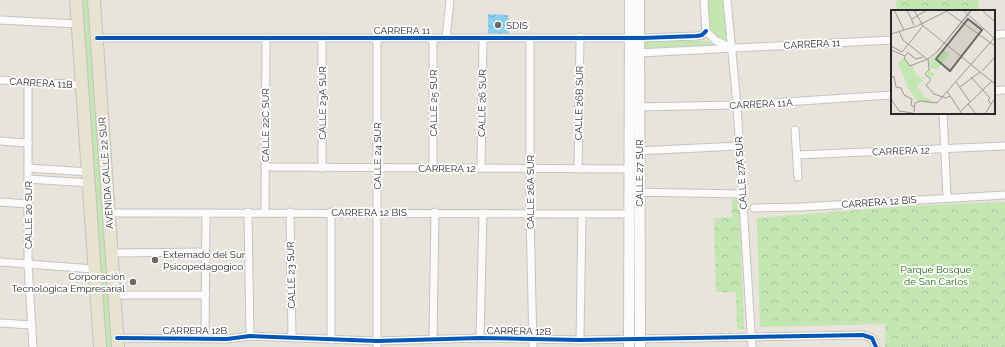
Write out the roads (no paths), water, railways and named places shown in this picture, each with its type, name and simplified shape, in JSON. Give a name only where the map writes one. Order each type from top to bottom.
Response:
[{"type":"main road","name":"AVENIDA CALLE 22 SUR","points":[[76,0],[100,347]]},
{"type":"main road","name":"AVENIDA CALLE 22 SUR","points":[[94,0],[118,342]]},
{"type":"main road","name":"CALLE 27 SUR","points":[[630,0],[635,38],[639,53],[635,107]]},
{"type":"main road","name":"CALLE 27 SUR","points":[[639,0],[635,38],[634,192],[640,342]]},
{"type":"main road","name":"CALLE 27 SUR","points":[[629,343],[629,214],[634,192],[630,169],[634,151]]},
{"type":"street","points":[[446,38],[450,0]]},
{"type":"street","points":[[704,0],[706,31],[715,40],[731,48]]},
{"type":"street","name":"CALLE 27A SUR","points":[[727,0],[737,105],[752,347]]},
{"type":"street","points":[[0,20],[78,24]]},
{"type":"street","name":"CARRERA 11","points":[[97,38],[635,38],[696,36],[706,31]]},
{"type":"street","points":[[995,35],[1005,34]]},
{"type":"street","name":"CALLE 22C SUR","points":[[265,212],[266,38]]},
{"type":"street","name":"CALLE 23A SUR","points":[[322,38],[322,168]]},
{"type":"street","name":"CALLE 24 SUR","points":[[377,38],[377,344]]},
{"type":"street","name":"CALLE 25 SUR","points":[[433,38],[433,168]]},
{"type":"street","name":"CALLE 26 SUR","points":[[481,168],[483,38]]},
{"type":"street","name":"CALLE 26A SUR","points":[[530,38],[530,213],[533,343]]},
{"type":"street","name":"CALLE 26B SUR","points":[[578,169],[580,38]]},
{"type":"street","name":"CARRERA 11","points":[[639,53],[891,40]]},
{"type":"street","name":"CARRERA 11B","points":[[0,80],[82,85]]},
{"type":"street","name":"CALLE 20 SUR","points":[[28,82],[28,264],[33,347]]},
{"type":"street","points":[[995,91],[1005,90]]},
{"type":"street","name":"CARRERA 11A","points":[[635,107],[737,105],[891,95]]},
{"type":"street","points":[[943,114],[947,197]]},
{"type":"street","points":[[795,130],[798,177]]},
{"type":"street","points":[[0,142],[28,143]]},
{"type":"street","points":[[634,151],[739,146]]},
{"type":"street","name":"CARRERA 12","points":[[797,154],[1005,146]]},
{"type":"street","name":"CARRERA 12","points":[[265,167],[630,169]]},
{"type":"street","points":[[28,168],[88,178]]},
{"type":"street","points":[[28,179],[88,178]]},
{"type":"street","points":[[634,192],[742,194]]},
{"type":"street","name":"CARRERA 12 BIS","points":[[754,208],[800,207],[947,197],[1005,195]]},
{"type":"street","points":[[0,202],[28,204]]},
{"type":"street","points":[[248,212],[250,336]]},
{"type":"street","name":"CALLE 23 SUR","points":[[290,212],[292,338]]},
{"type":"street","points":[[331,212],[331,340]]},
{"type":"street","points":[[433,340],[435,212]]},
{"type":"street","name":"CARRERA 12 BIS","points":[[109,213],[435,212],[629,214]]},
{"type":"street","points":[[205,338],[206,213]]},
{"type":"street","points":[[480,338],[483,213]]},
{"type":"street","points":[[580,340],[582,214]]},
{"type":"street","points":[[112,253],[206,252]]},
{"type":"street","points":[[0,262],[94,269]]},
{"type":"street","points":[[114,295],[206,295]]},
{"type":"street","points":[[0,323],[32,325]]},
{"type":"street","name":"CARRERA 12B","points":[[118,342],[205,338],[227,339],[250,336],[377,344],[480,338],[533,343],[580,340],[629,343],[863,335],[872,338],[876,347]]},
{"type":"street","points":[[226,347],[227,339]]},
{"type":"water","name":"SDIS","points":[[488,14],[508,15],[509,35],[488,35]]},
{"type":"place","name":"SDIS","points":[[498,25]]},
{"type":"place","name":"Externado del Sur Psicopedagogico","points":[[155,260]]},
{"type":"place","name":"Corporación Tecnológica Empresarial","points":[[133,282]]},
{"type":"park label","name":"Parque Bosque de San Carlos","points":[[936,274]]}]
